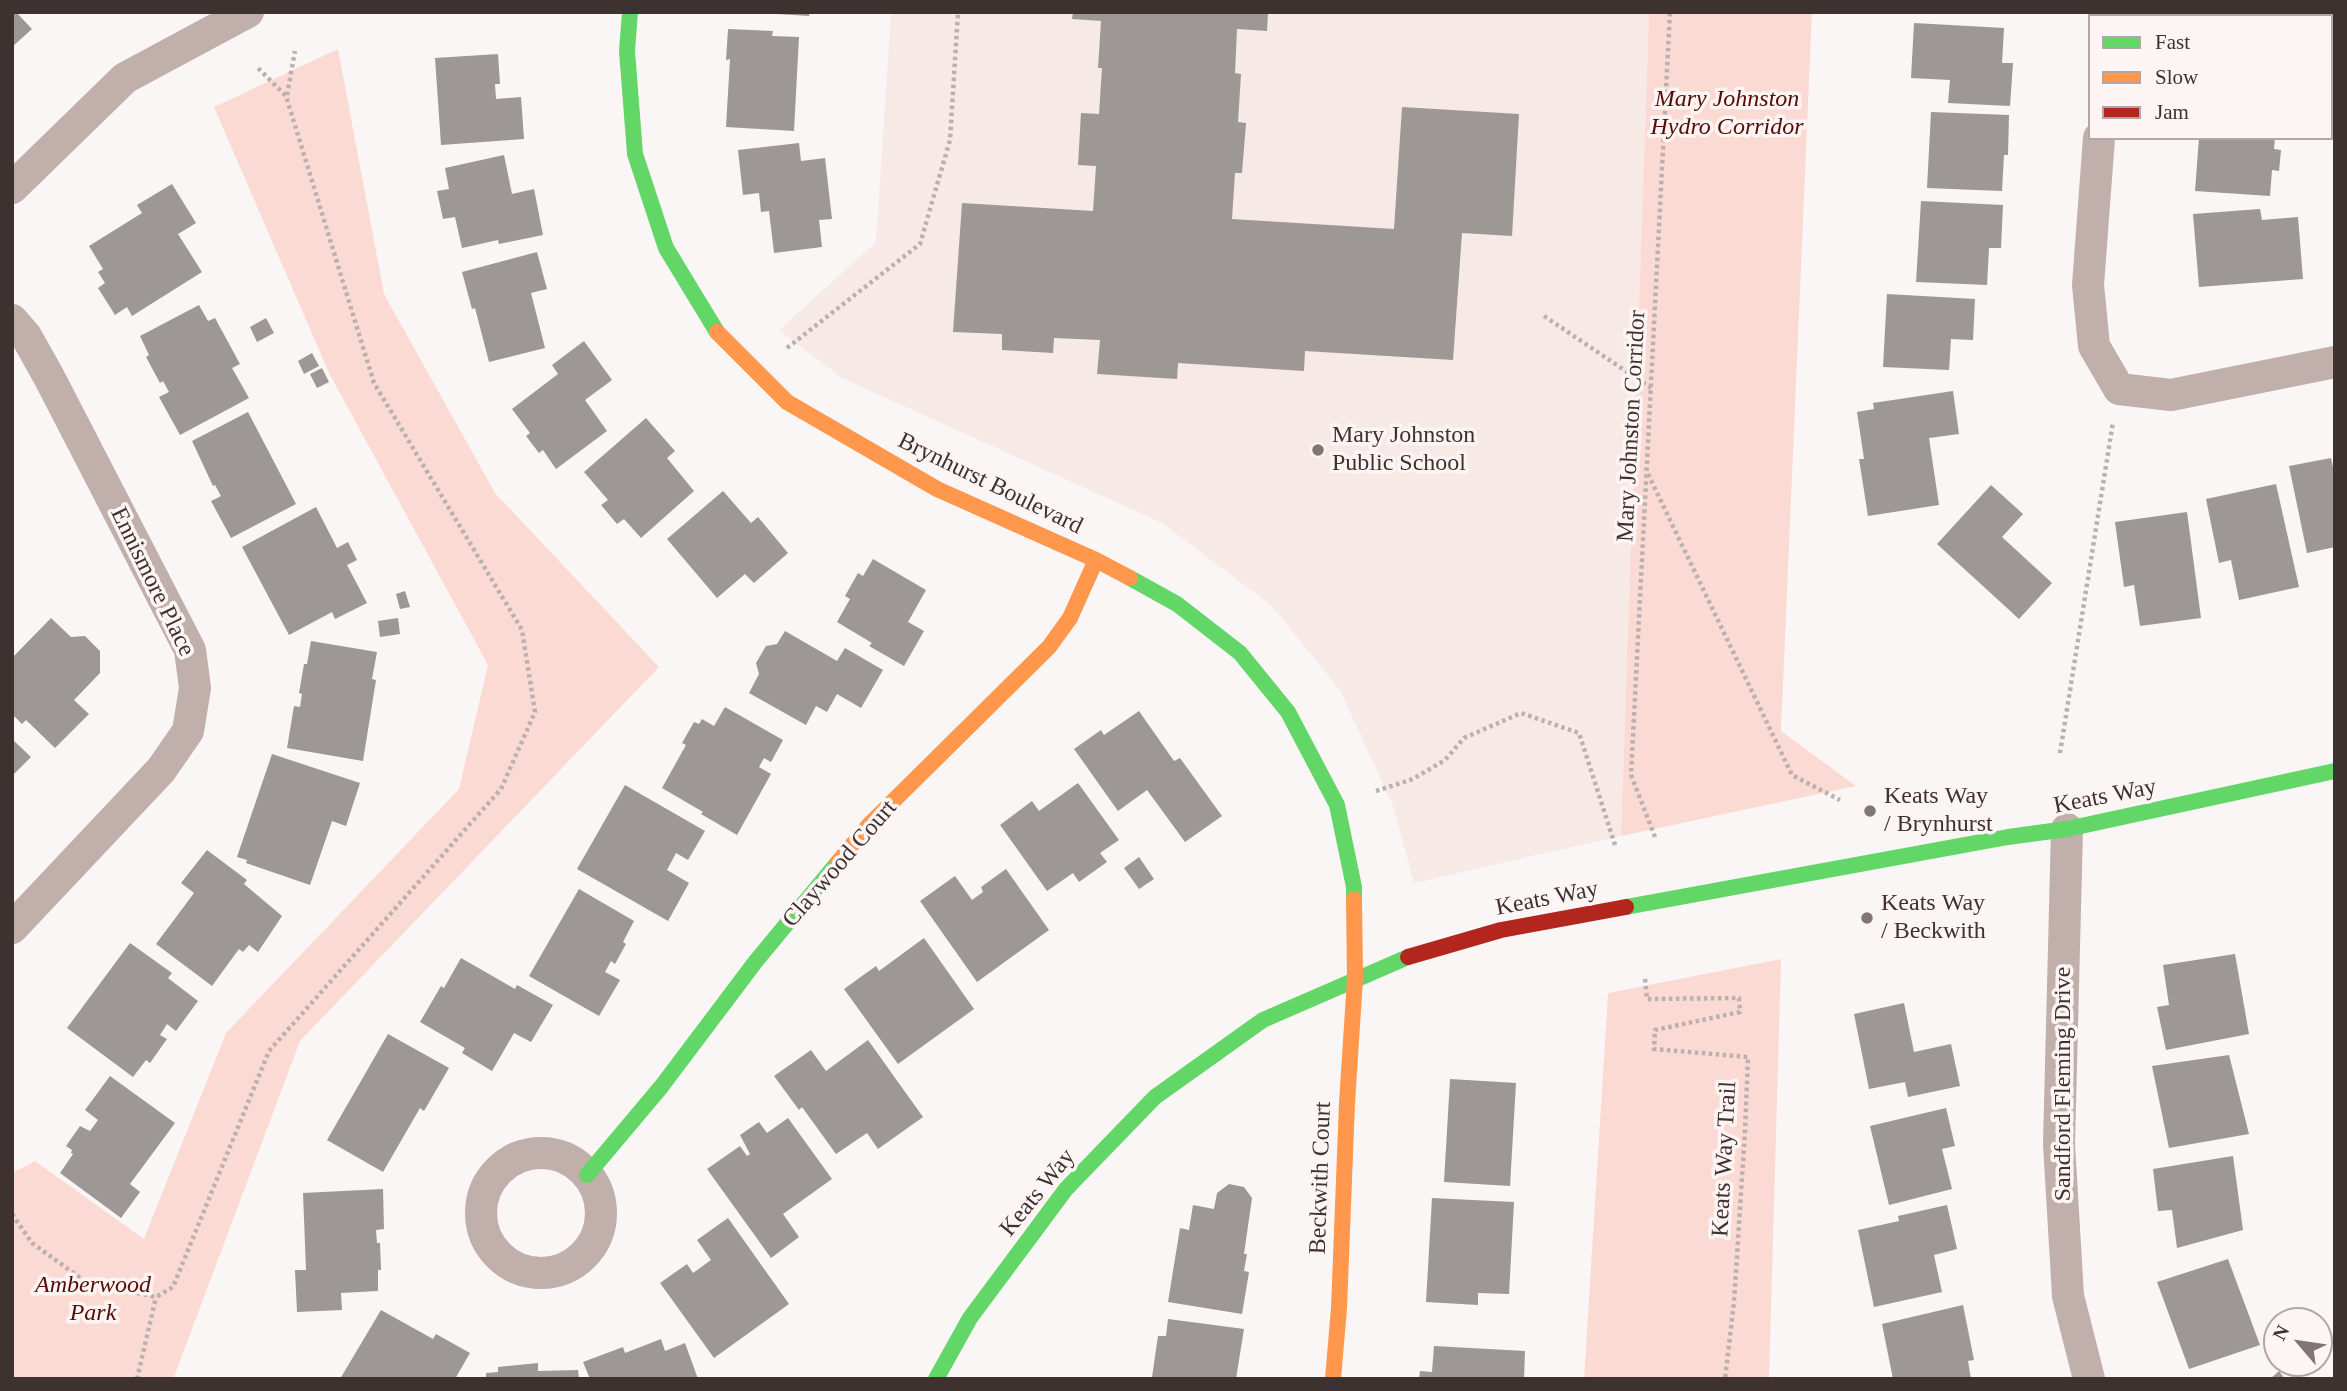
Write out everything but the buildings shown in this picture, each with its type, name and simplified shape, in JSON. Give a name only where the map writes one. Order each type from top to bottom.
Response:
[{"type":"street","points":[[12,188],[125,79],[248,12]]},
{"type":"street","name":"Brynhurst Boulevard","points":[[630,12],[626,51],[635,154],[666,248],[718,334],[787,402],[937,489],[1096,560],[1177,604],[1240,653],[1288,712],[1337,805],[1354,887],[1355,979]]},
{"type":"street","points":[[2099,140],[2088,285],[2094,346],[2119,389],[2171,395],[2335,362]]},
{"type":"street","name":"Ennismore Place","points":[[12,320],[26,336],[49,377],[190,650],[195,688],[188,731],[161,770],[12,928]]},
{"type":"street","name":"Claywood Court","points":[[587,1175],[661,1087],[756,961],[868,826],[1049,647],[1070,618],[1096,560]]},
{"type":"street","name":"Keats Way","points":[[936,1379],[970,1318],[1066,1189],[1155,1097],[1263,1020],[1355,979],[1419,953],[1501,930],[2008,837],[2067,830],[2335,771]]},
{"type":"street","name":"Sandford Fleming Drive","points":[[2067,830],[2059,1144],[2068,1296],[2088,1379]]},
{"type":"street","name":"Beckwith Court","points":[[1333,1379],[1355,979]]},
{"type":"path","points":[[756,372],[920,244],[950,140],[958,12]]},
{"type":"path","name":"Mary Johnston Corridor","points":[[1655,837],[1631,775],[1670,12]]},
{"type":"path","points":[[286,96],[295,51]]},
{"type":"path","points":[[12,1214],[32,1243],[86,1282],[156,1297],[173,1287],[269,1051],[501,789],[534,712],[522,630],[374,383],[286,96],[257,67]]},
{"type":"path","points":[[1544,316],[1651,388]]},
{"type":"path","points":[[2060,753],[2119,389]]},
{"type":"path","points":[[1647,473],[1792,775],[1840,800]]},
{"type":"path","points":[[1376,791],[1413,779],[1445,760],[1464,738],[1521,713],[1579,733],[1615,845]]},
{"type":"path","name":"Keats Way Trail","points":[[1645,979],[1647,999],[1739,998],[1740,1012],[1655,1030],[1654,1040],[1654,1049],[1748,1057],[1734,1302],[1725,1379]]},
{"type":"path","points":[[137,1379],[156,1297]]},
{"type":"shaded area","name":"Mary Johnston Public School","points":[[891,12],[1649,12],[1621,836],[1414,883],[1393,806],[1340,690],[1272,606],[1162,523],[842,378],[779,330],[876,242]]},
{"type":"green space","name":"Mary Johnston Hydro Corridor","points":[[1649,12],[1812,12],[1781,731],[1856,786],[1621,836]]},
{"type":"green space","name":"Amberwood Park","points":[[338,49],[384,294],[495,493],[659,667],[300,1041],[174,1377],[176,1379],[12,1379],[12,1173],[35,1161],[144,1239],[226,1033],[459,789],[488,665],[329,373],[214,107]]},
{"type":"green space","points":[[1781,959],[1769,1379],[1584,1379],[1608,993]]},
{"type":"traffic: fast","points":[[630,12],[627,51],[635,154],[666,248],[717,332]]},
{"type":"traffic: fast","points":[[1130,578],[1177,604],[1240,653],[1288,712],[1337,805],[1354,887],[1354,899]]},
{"type":"traffic: fast","points":[[1626,907],[2008,837],[2067,829],[2335,771]]},
{"type":"traffic: fast","points":[[587,1175],[661,1087],[756,961],[838,862]]},
{"type":"traffic: fast","points":[[936,1379],[970,1318],[1066,1189],[1155,1097],[1263,1020],[1408,957]]},
{"type":"traffic: slow","points":[[717,332],[787,402],[937,489],[1096,560],[1130,578]]},
{"type":"traffic: slow","points":[[838,862],[868,826],[1049,647],[1070,618],[1096,560]]},
{"type":"traffic: slow","points":[[1333,1379],[1355,979],[1354,899]]},
{"type":"traffic: jam","points":[[1408,957],[1501,930],[1626,907]]},
{"type":"place","name":"Mary Johnston Public School","points":[[1318,450]]},
{"type":"place","name":"Keats Way / Brynhurst","points":[[1870,811]]},
{"type":"place","name":"Keats Way / Beckwith","points":[[1867,918]]}]
